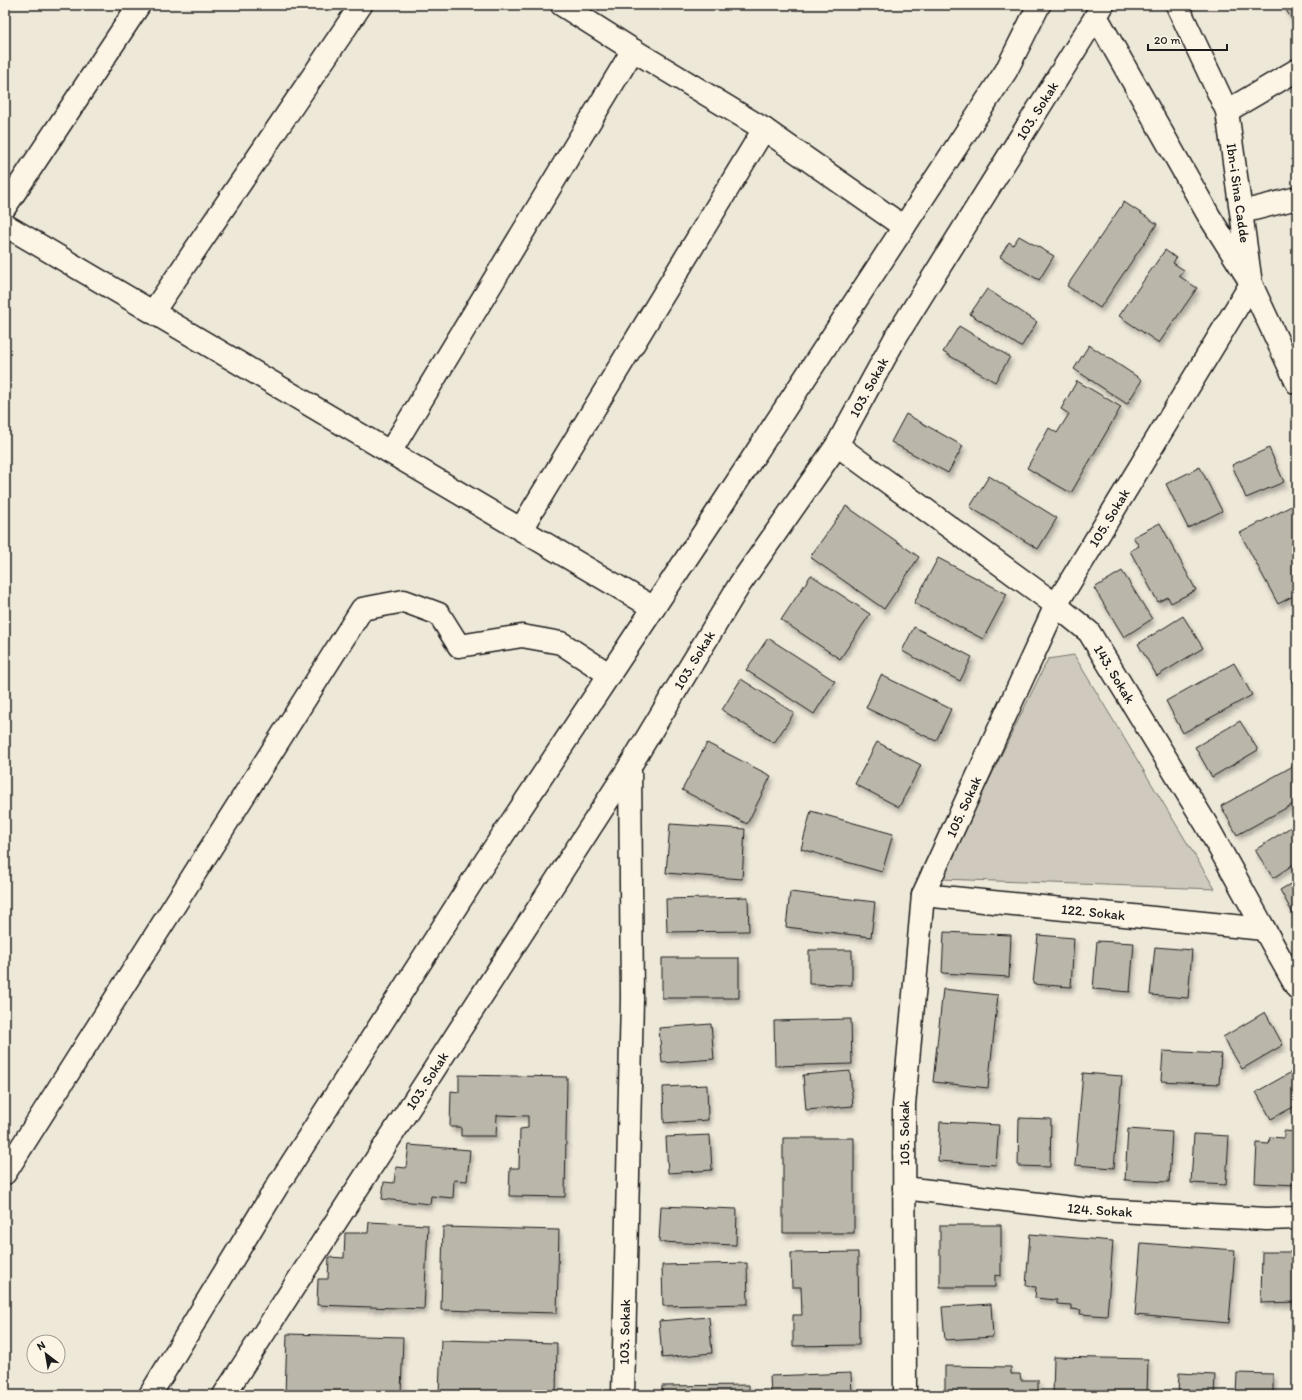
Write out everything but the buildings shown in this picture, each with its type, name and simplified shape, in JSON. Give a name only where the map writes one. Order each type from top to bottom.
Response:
[{"type":"street","points":[[5,207],[12,186],[139,5]]},
{"type":"street","points":[[152,312],[361,5]]},
{"type":"street","points":[[562,5],[633,50],[764,129],[904,227]]},
{"type":"street","points":[[150,1395],[276,1188],[475,877],[610,675],[1006,71],[1038,5]]},
{"type":"street","name":"Ibn-i Sina Cadde","points":[[1177,5],[1227,111],[1252,284],[1297,382]]},
{"type":"street","points":[[1099,11],[1209,216],[1252,284]]},
{"type":"street","name":"103. Sokak","points":[[224,1395],[630,766],[740,584],[837,444],[897,335],[1099,11]]},
{"type":"street","points":[[390,452],[633,50]]},
{"type":"street","points":[[1227,111],[1297,70]]},
{"type":"street","points":[[521,530],[764,129]]},
{"type":"street","points":[[1242,212],[1297,198]]},
{"type":"street","points":[[5,225],[654,608]]},
{"type":"street","name":"105. Sokak","points":[[905,1395],[904,1105],[923,895],[1056,605],[1252,284]]},
{"type":"street","name":"143. Sokak","points":[[837,444],[1056,605],[1089,632],[1206,824],[1297,988]]},
{"type":"street","points":[[5,1173],[362,609],[404,601],[439,614],[459,646],[522,636],[561,643],[610,675]]},
{"type":"street","name":"103. Sokak","points":[[623,1395],[632,999],[630,766]]},
{"type":"street","name":"122. Sokak","points":[[923,895],[1264,929]]},
{"type":"street","name":"124. Sokak","points":[[904,1188],[1081,1209],[1266,1219],[1297,1218]]},
{"type":"shaded area","points":[[1074,655],[1215,889],[941,879],[1048,659]]}]
